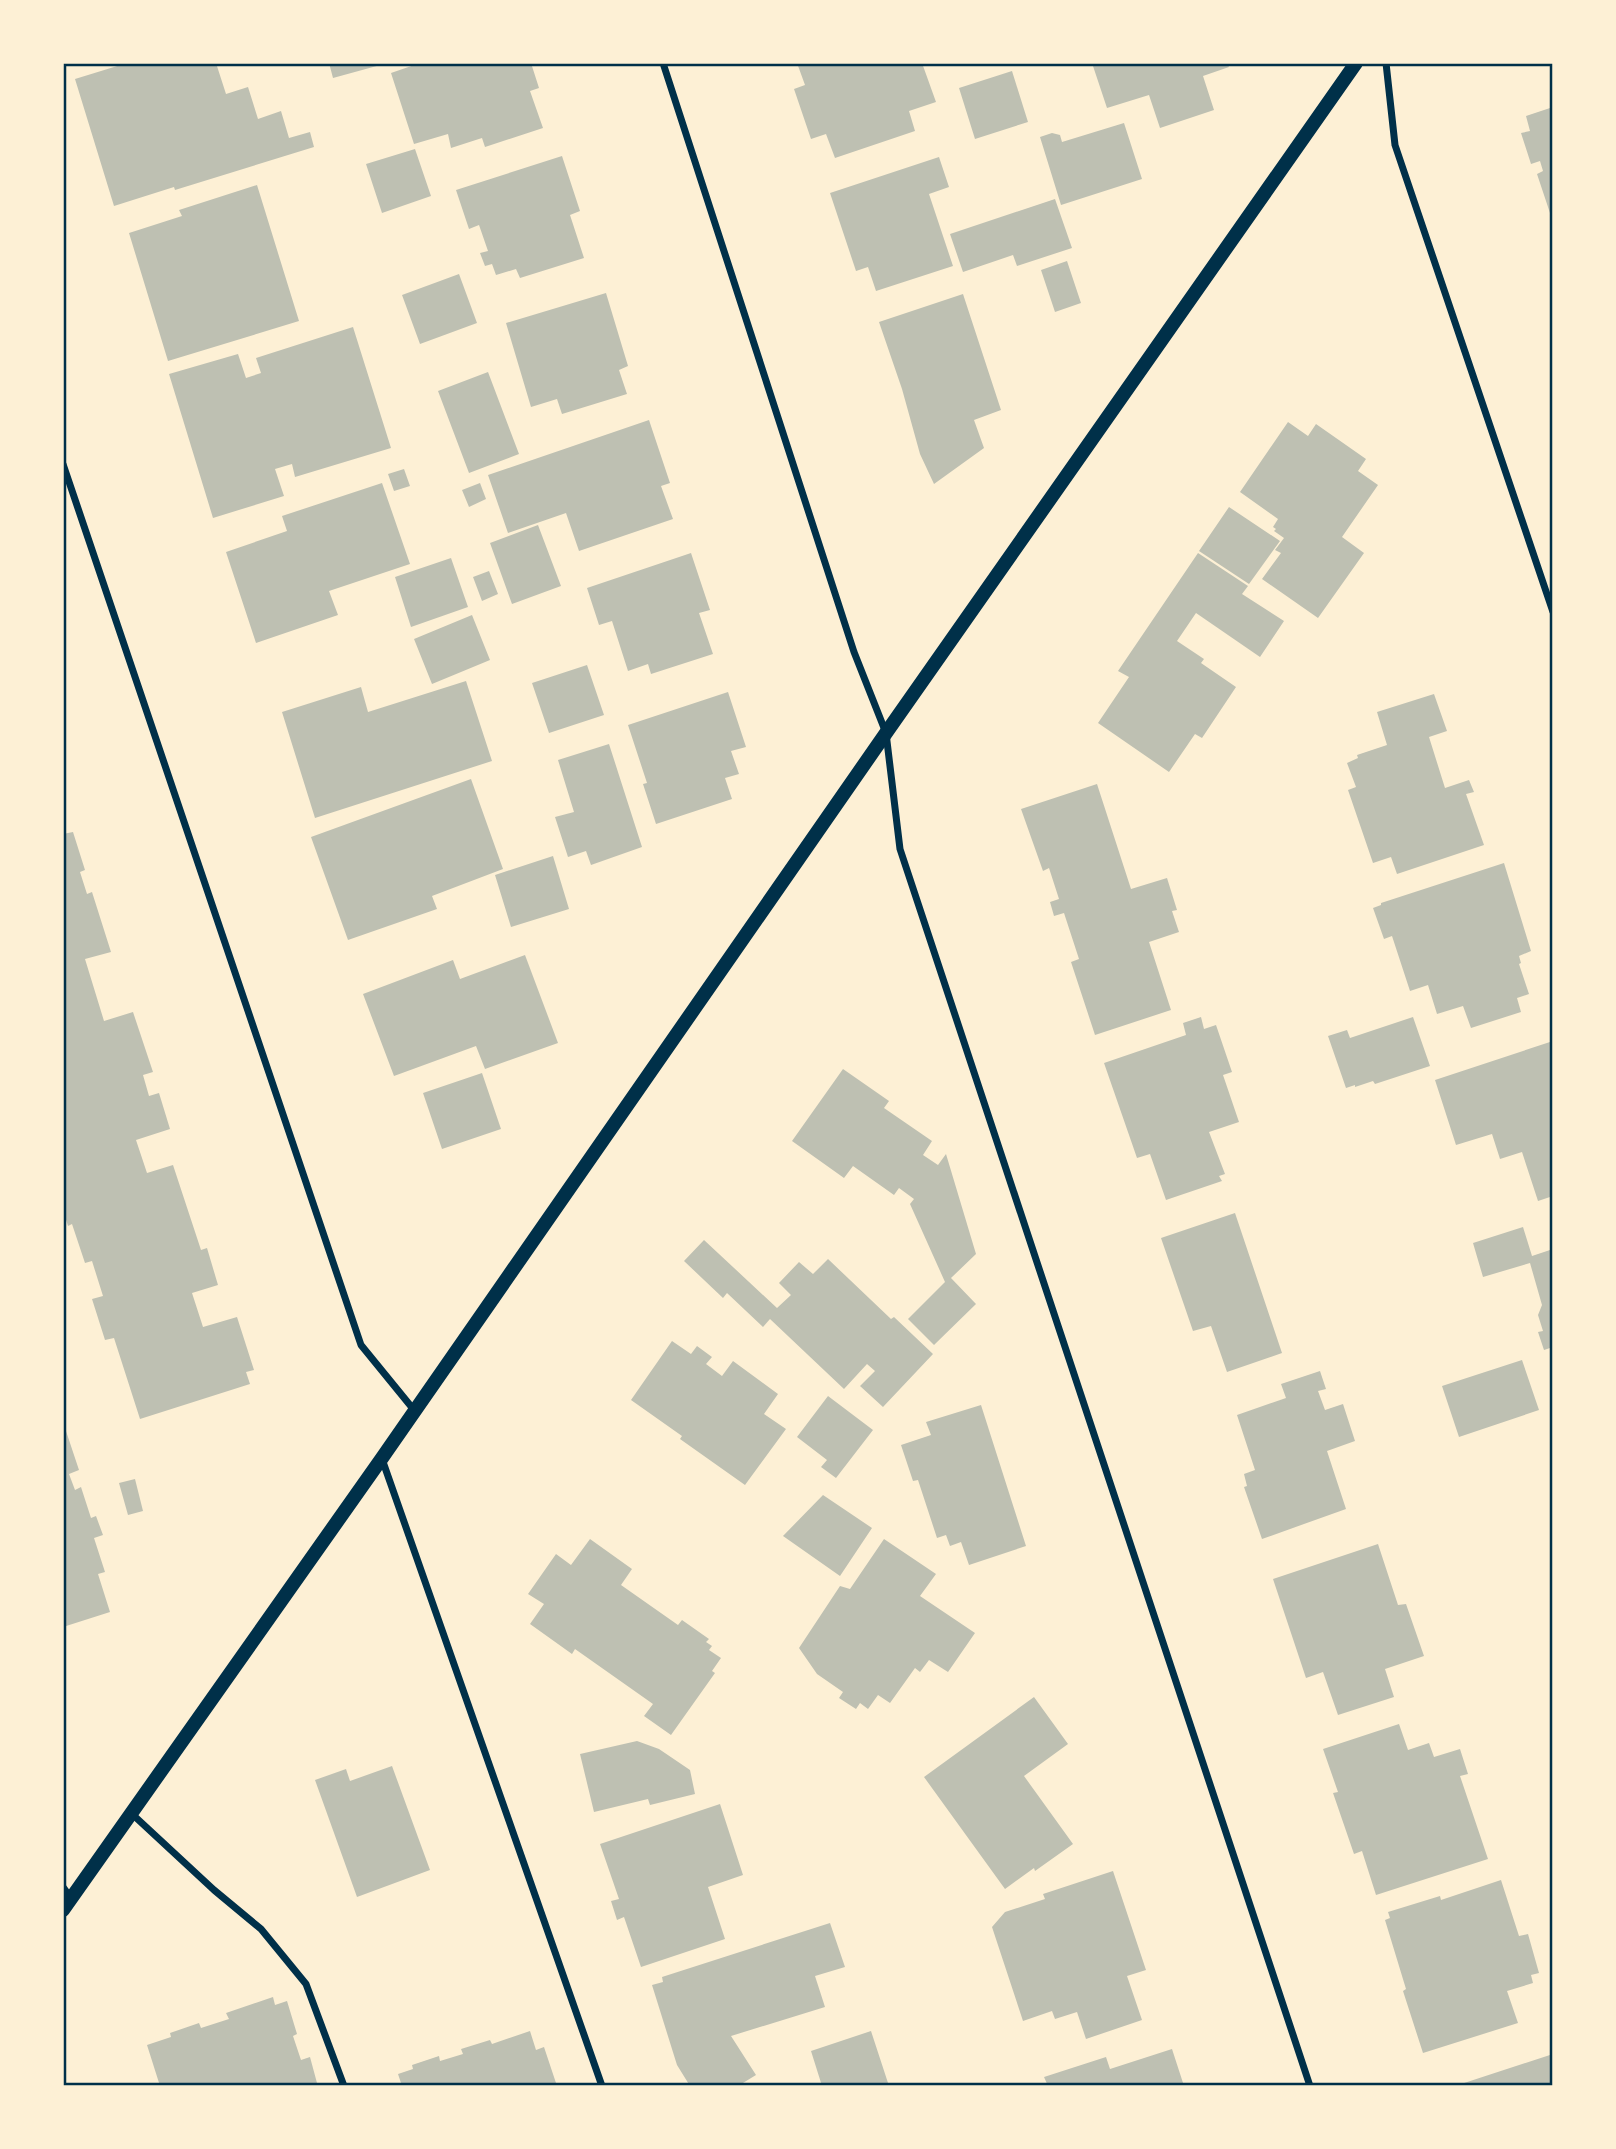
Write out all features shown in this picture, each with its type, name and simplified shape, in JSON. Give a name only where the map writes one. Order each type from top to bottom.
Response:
[{"type":"main road","points":[[66,1899],[131,1813],[382,1458],[1356,63]]},
{"type":"street","points":[[663,63],[850,639],[886,733],[900,849],[1310,2086]]},
{"type":"street","points":[[1385,63],[1395,145],[1553,612]]},
{"type":"street","points":[[63,464],[361,1345],[414,1410]]},
{"type":"street","points":[[382,1458],[602,2086]]},
{"type":"street","points":[[131,1813],[214,1890],[261,1929],[306,1984],[344,2086]]},
{"type":"building","points":[[127,63],[216,63],[226,94],[248,87],[258,119],[281,111],[289,138],[310,132],[314,147],[114,206],[75,79]]},
{"type":"building","points":[[329,63],[384,63],[384,64],[333,78]]},
{"type":"building","points":[[420,63],[531,63],[539,88],[530,91],[543,128],[485,147],[482,138],[451,148],[448,134],[414,144],[391,73]]},
{"type":"building","points":[[797,63],[922,63],[936,102],[909,111],[915,131],[835,158],[826,134],[811,139],[794,89],[805,85]]},
{"type":"building","points":[[1092,63],[1227,63],[1229,67],[1203,76],[1214,110],[1160,128],[1149,95],[1107,108]]},
{"type":"building","points":[[1012,71],[1028,122],[975,139],[959,88]]},
{"type":"building","points":[[1553,107],[1553,222],[1537,174],[1543,171],[1540,161],[1531,164],[1521,133],[1530,131],[1526,116]]},
{"type":"building","points":[[1124,123],[1142,179],[1061,205],[1040,137],[1052,133],[1060,135],[1062,142]]},
{"type":"building","points":[[415,149],[431,196],[382,213],[366,164]]},
{"type":"building","points":[[562,156],[580,211],[570,215],[584,258],[520,278],[516,269],[496,275],[492,264],[485,266],[480,253],[488,251],[479,225],[469,229],[456,190]]},
{"type":"building","points":[[939,157],[949,187],[929,194],[953,266],[876,291],[868,267],[856,271],[830,193]]},
{"type":"building","points":[[257,185],[299,321],[168,361],[129,233],[182,216],[179,210]]},
{"type":"building","points":[[1055,199],[1072,248],[1017,266],[1013,255],[963,272],[950,234]]},
{"type":"building","points":[[1067,261],[1081,303],[1055,312],[1041,270]]},
{"type":"building","points":[[459,274],[477,323],[420,344],[402,295]]},
{"type":"building","points":[[606,293],[628,366],[619,370],[627,394],[562,414],[557,399],[531,407],[506,323]]},
{"type":"building","points":[[963,294],[1001,410],[974,420],[984,448],[934,484],[920,454],[879,322]]},
{"type":"building","points":[[353,327],[391,448],[295,477],[292,464],[275,469],[284,496],[213,518],[169,374],[238,354],[246,378],[261,373],[256,358]]},
{"type":"building","points":[[488,372],[519,454],[469,473],[438,391]]},
{"type":"building","points":[[649,420],[670,483],[661,486],[673,519],[579,551],[566,513],[508,533],[488,475]]},
{"type":"building","points":[[1288,422],[1308,436],[1316,424],[1366,459],[1358,471],[1378,485],[1342,537],[1364,553],[1318,618],[1262,579],[1281,553],[1275,550],[1284,538],[1274,531],[1276,529],[1273,527],[1278,519],[1240,492]]},
{"type":"building","points":[[404,469],[410,486],[394,491],[388,474]]},
{"type":"building","points":[[382,483],[410,564],[329,591],[338,615],[256,643],[226,552],[287,531],[282,516]]},
{"type":"building","points":[[480,483],[486,499],[469,507],[462,490]]},
{"type":"building","points":[[1229,507],[1280,541],[1249,584],[1199,551]]},
{"type":"building","points":[[538,525],[561,586],[512,604],[490,543]]},
{"type":"building","points":[[691,553],[710,610],[699,613],[713,654],[651,674],[648,664],[628,671],[612,621],[599,625],[587,588]]},
{"type":"building","points":[[1198,553],[1248,586],[1242,594],[1284,621],[1260,657],[1196,613],[1177,641],[1204,659],[1201,663],[1236,687],[1202,738],[1195,734],[1169,772],[1098,723],[1129,677],[1118,671]]},
{"type":"building","points":[[451,558],[468,607],[411,627],[395,577]]},
{"type":"building","points":[[489,571],[498,594],[482,601],[473,577]]},
{"type":"building","points":[[472,615],[490,660],[432,684],[414,639]]},
{"type":"building","points":[[587,665],[604,715],[549,733],[532,683]]},
{"type":"building","points":[[466,681],[492,761],[315,818],[282,712],[361,687],[368,712]]},
{"type":"building","points":[[728,692],[746,747],[731,751],[739,774],[725,778],[732,799],[656,824],[643,784],[647,783],[628,725]]},
{"type":"building","points":[[1434,694],[1447,731],[1429,737],[1445,788],[1469,780],[1474,792],[1466,794],[1484,845],[1397,874],[1391,857],[1373,863],[1348,790],[1356,787],[1347,763],[1358,758],[1357,755],[1387,745],[1377,712]]},
{"type":"building","points":[[609,744],[642,847],[591,865],[586,851],[568,857],[555,817],[574,812],[558,760]]},
{"type":"building","points":[[471,779],[503,869],[432,896],[437,909],[348,940],[311,837]]},
{"type":"building","points":[[1097,784],[1131,889],[1167,878],[1177,910],[1172,911],[1179,932],[1149,942],[1171,1010],[1095,1035],[1071,962],[1079,959],[1064,913],[1054,916],[1050,902],[1059,899],[1049,868],[1043,871],[1021,809]]},
{"type":"building","points":[[73,832],[85,870],[80,872],[87,894],[92,892],[111,952],[85,959],[104,1021],[133,1012],[153,1072],[143,1075],[149,1096],[159,1093],[170,1129],[136,1140],[147,1173],[173,1165],[201,1250],[207,1248],[218,1285],[192,1293],[203,1327],[237,1317],[254,1370],[246,1372],[250,1384],[140,1419],[114,1338],[105,1340],[92,1299],[103,1296],[92,1261],[85,1263],[72,1224],[68,1226],[63,1210],[63,834]]},
{"type":"building","points":[[553,856],[569,909],[511,927],[495,875]]},
{"type":"building","points":[[1504,863],[1531,951],[1519,956],[1529,994],[1517,998],[1521,1012],[1471,1028],[1463,1006],[1437,1014],[1428,985],[1410,991],[1392,936],[1384,939],[1373,908],[1381,903]]},
{"type":"building","points":[[525,955],[558,1043],[485,1069],[476,1046],[394,1076],[363,994],[453,960],[460,979]]},
{"type":"building","points":[[1201,1017],[1204,1029],[1216,1025],[1232,1072],[1223,1075],[1239,1122],[1209,1132],[1225,1174],[1219,1176],[1222,1181],[1166,1200],[1150,1154],[1137,1158],[1104,1063],[1186,1035],[1183,1023]]},
{"type":"building","points":[[1413,1017],[1430,1066],[1375,1084],[1373,1081],[1346,1088],[1328,1036],[1347,1030],[1350,1038]]},
{"type":"building","points":[[1553,1041],[1553,1196],[1538,1201],[1522,1152],[1500,1159],[1492,1134],[1456,1145],[1435,1080]]},
{"type":"building","points":[[843,1069],[889,1101],[884,1108],[932,1141],[923,1155],[938,1165],[946,1154],[976,1254],[951,1278],[976,1304],[934,1345],[908,1319],[945,1282],[910,1204],[914,1199],[899,1188],[894,1195],[853,1166],[844,1178],[792,1141]]},
{"type":"building","points":[[482,1073],[501,1129],[442,1149],[423,1093]]},
{"type":"building","points":[[1235,1213],[1282,1353],[1227,1372],[1211,1326],[1193,1331],[1161,1238]]},
{"type":"building","points":[[1523,1227],[1532,1256],[1553,1249],[1553,1354],[1550,1348],[1544,1350],[1538,1332],[1543,1331],[1538,1315],[1542,1305],[1530,1263],[1483,1277],[1473,1243]]},
{"type":"building","points":[[704,1240],[777,1308],[791,1295],[779,1283],[799,1262],[813,1274],[828,1259],[891,1319],[894,1317],[933,1354],[883,1407],[860,1386],[875,1371],[867,1364],[844,1389],[770,1319],[763,1327],[727,1293],[723,1298],[684,1261]]},
{"type":"building","points":[[672,1341],[691,1354],[697,1346],[712,1357],[706,1364],[722,1376],[733,1361],[778,1394],[764,1414],[786,1429],[745,1485],[631,1400]]},
{"type":"building","points":[[1522,1360],[1539,1410],[1459,1437],[1442,1386]]},
{"type":"building","points":[[1320,1371],[1326,1389],[1318,1391],[1325,1410],[1343,1404],[1355,1441],[1327,1451],[1346,1509],[1262,1539],[1244,1487],[1247,1486],[1244,1474],[1255,1470],[1237,1415],[1286,1398],[1281,1384]]},
{"type":"building","points":[[828,1396],[873,1430],[836,1478],[821,1467],[827,1460],[797,1437]]},
{"type":"building","points":[[981,1405],[1026,1546],[969,1565],[961,1542],[950,1546],[946,1535],[937,1538],[918,1480],[913,1481],[901,1445],[931,1435],[926,1422]]},
{"type":"building","points":[[63,1422],[79,1470],[69,1474],[75,1490],[81,1487],[91,1518],[96,1516],[103,1535],[94,1538],[105,1572],[98,1574],[110,1612],[63,1627]]},
{"type":"building","points":[[135,1479],[143,1511],[128,1515],[119,1483]]},
{"type":"building","points":[[823,1495],[872,1528],[840,1576],[783,1536]]},
{"type":"building","points":[[590,1539],[632,1569],[621,1585],[678,1625],[682,1620],[709,1639],[706,1642],[712,1646],[709,1650],[721,1658],[712,1671],[715,1673],[671,1735],[644,1716],[653,1704],[575,1649],[572,1654],[530,1624],[544,1604],[528,1594],[556,1554],[571,1565]]},
{"type":"building","points":[[884,1539],[936,1574],[920,1596],[975,1633],[948,1672],[929,1660],[920,1672],[915,1668],[890,1703],[878,1695],[868,1709],[860,1703],[856,1709],[839,1698],[843,1692],[817,1674],[799,1648],[840,1586],[850,1589]]},
{"type":"building","points":[[1378,1544],[1398,1605],[1406,1604],[1424,1656],[1385,1669],[1394,1697],[1338,1715],[1323,1672],[1306,1678],[1273,1579]]},
{"type":"building","points":[[1034,1697],[1068,1744],[1024,1776],[1073,1844],[1005,1889],[924,1777]]},
{"type":"building","points":[[1399,1724],[1408,1750],[1429,1743],[1434,1757],[1460,1749],[1468,1774],[1460,1776],[1488,1859],[1376,1895],[1362,1851],[1354,1854],[1333,1793],[1338,1792],[1323,1749]]},
{"type":"building","points":[[637,1741],[659,1749],[690,1770],[695,1794],[650,1805],[648,1799],[594,1812],[580,1754]]},
{"type":"building","points":[[392,1766],[430,1870],[357,1897],[315,1780],[346,1769],[350,1781]]},
{"type":"building","points":[[720,1804],[743,1875],[708,1887],[725,1939],[641,1967],[624,1917],[617,1920],[611,1901],[619,1899],[600,1844]]},
{"type":"building","points":[[1113,1871],[1146,1970],[1127,1976],[1142,2020],[1086,2039],[1077,2012],[1055,2019],[1052,2011],[1023,2021],[992,1927],[1005,1912],[1045,1899],[1043,1894]]},
{"type":"building","points":[[1501,1880],[1519,1936],[1528,1934],[1539,1973],[1531,1975],[1533,1983],[1507,1991],[1518,2023],[1423,2053],[1403,1991],[1406,1989],[1385,1920],[1390,1918],[1388,1912],[1440,1896],[1441,1900]]},
{"type":"building","points":[[830,1923],[845,1967],[815,1976],[825,2007],[731,2036],[756,2075],[738,2086],[690,2086],[677,2065],[652,1985],[663,1982],[662,1977]]},
{"type":"building","points":[[273,1997],[275,2005],[287,2001],[297,2034],[293,2036],[301,2060],[310,2057],[317,2083],[315,2086],[160,2086],[147,2045],[199,2023],[201,2028],[229,2019],[226,2013]]},
{"type":"building","points":[[530,2031],[536,2050],[544,2047],[557,2086],[402,2086],[398,2074],[413,2069],[412,2065],[439,2056],[440,2061],[463,2054],[461,2049],[490,2040],[492,2044]]},
{"type":"building","points":[[871,2031],[889,2086],[822,2086],[811,2051]]},
{"type":"building","points":[[1172,2049],[1184,2086],[1048,2086],[1044,2077],[1106,2057],[1110,2069]]},
{"type":"building","points":[[1553,2054],[1553,2086],[1458,2086],[1458,2085]]}]
